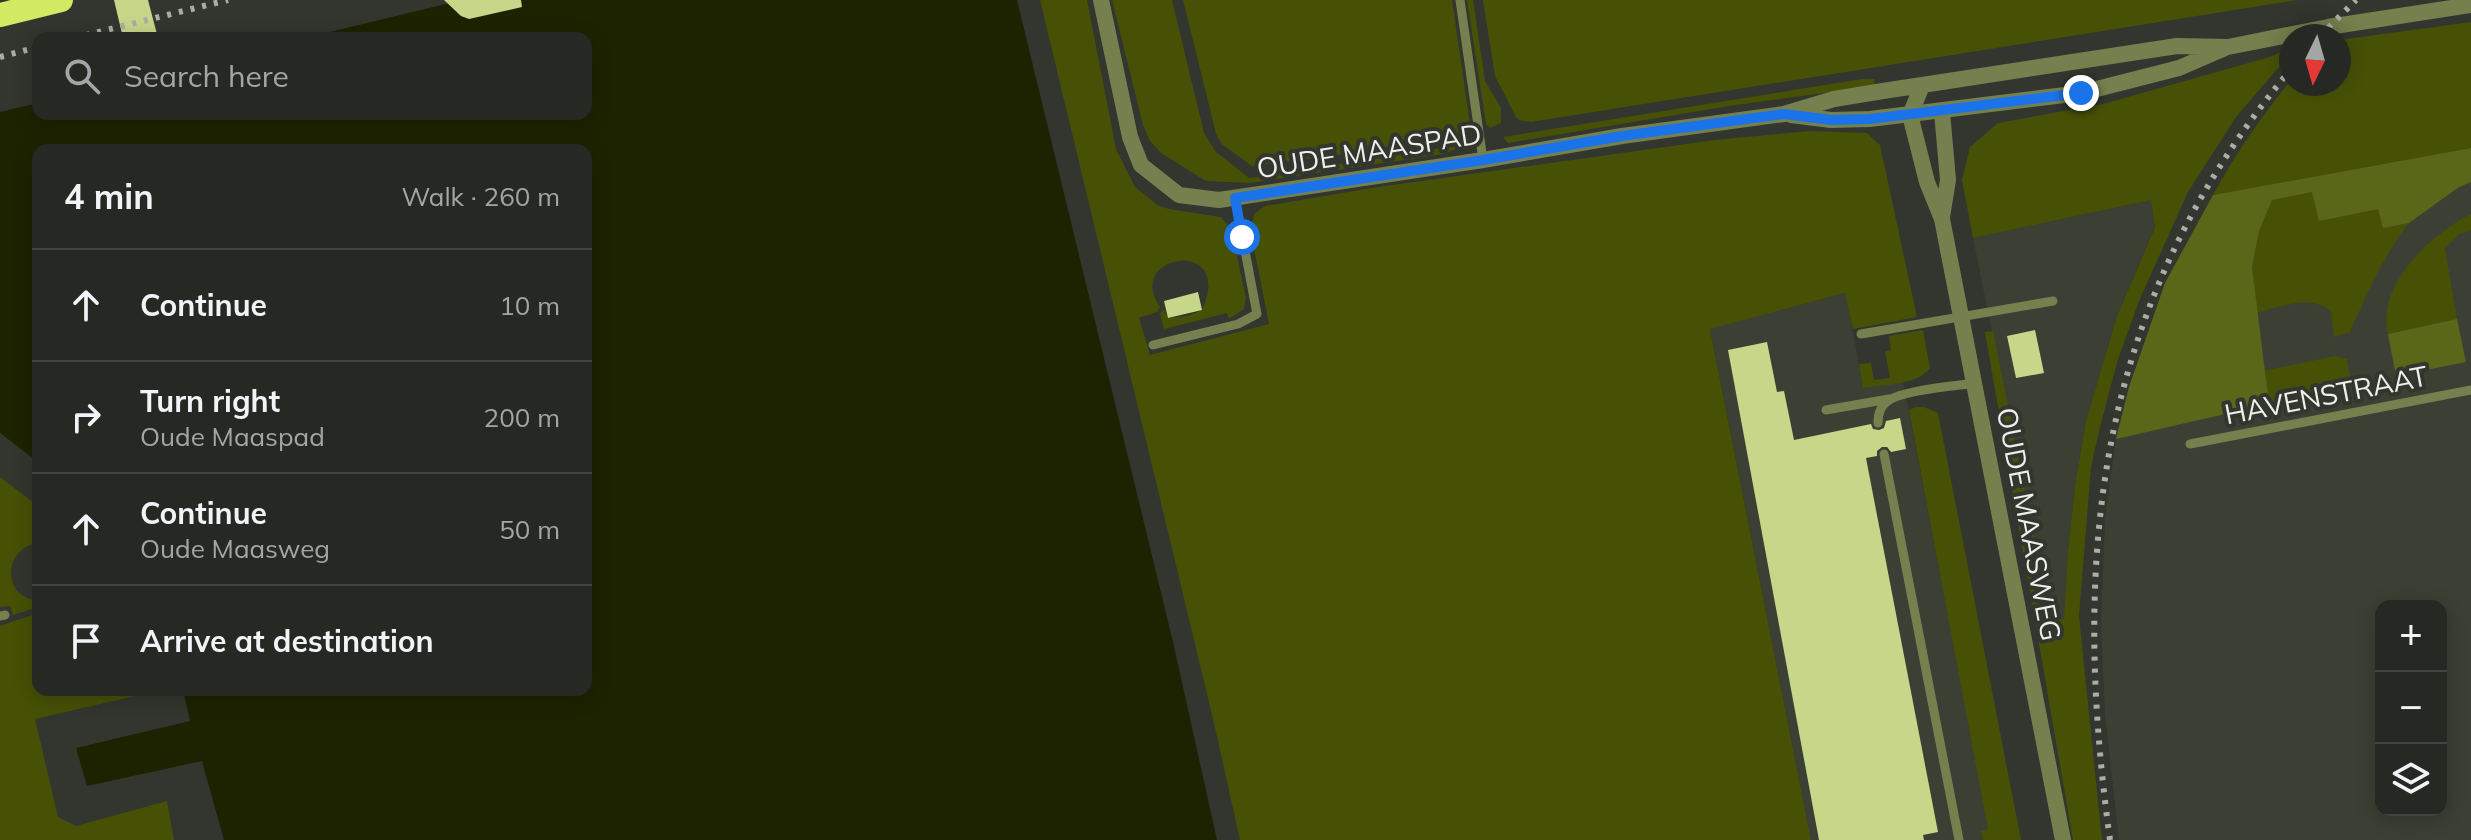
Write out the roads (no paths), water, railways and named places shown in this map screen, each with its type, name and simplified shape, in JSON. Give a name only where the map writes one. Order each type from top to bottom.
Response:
[{"type":"highway","points":[[0,15],[61,0]]},
{"type":"street","name":"OUDE MAASPAD","points":[[1101,0],[1130,137],[1141,165],[1179,195],[1219,200],[1622,136],[1784,114],[1834,99],[1922,86]]},
{"type":"street","points":[[1922,86],[1910,115],[2081,93],[2179,68],[2228,47],[2328,27],[2471,5]]},
{"type":"street","points":[[1922,86],[2177,46],[2228,47]]},
{"type":"street","points":[[1922,86],[1942,112]]},
{"type":"street","name":"OUDE MAASWEG","points":[[1942,112],[1948,180],[1942,219]]},
{"type":"street","name":"OUDE MAASPAD","points":[[1784,114],[1831,120],[1910,115]]},
{"type":"street","name":"OUDE MAASWEG","points":[[1910,115],[1927,182],[1942,219],[2063,840]]},
{"type":"lane","points":[[1460,0],[1483,160]]},
{"type":"lane","points":[[1153,345],[1238,324],[1257,314],[1235,198]]},
{"type":"lane","points":[[1861,334],[2053,301]]},
{"type":"lane","points":[[1826,410],[1976,383]]},
{"type":"lane","name":"HAVENSTRAAT","points":[[2190,444],[2471,390]]},
{"type":"lane","points":[[1878,423],[1878,413],[1889,399]]},
{"type":"lane","points":[[1884,454],[1959,840]]},
{"type":"railway","points":[[98,32],[228,0]]},
{"type":"railway","points":[[2332,24],[2356,0]]},
{"type":"railway","points":[[0,57],[32,49]]},
{"type":"railway","points":[[2110,840],[2098,733],[2094,630],[2099,530],[2113,432],[2138,338],[2176,246],[2226,157],[2279,85]]}]
